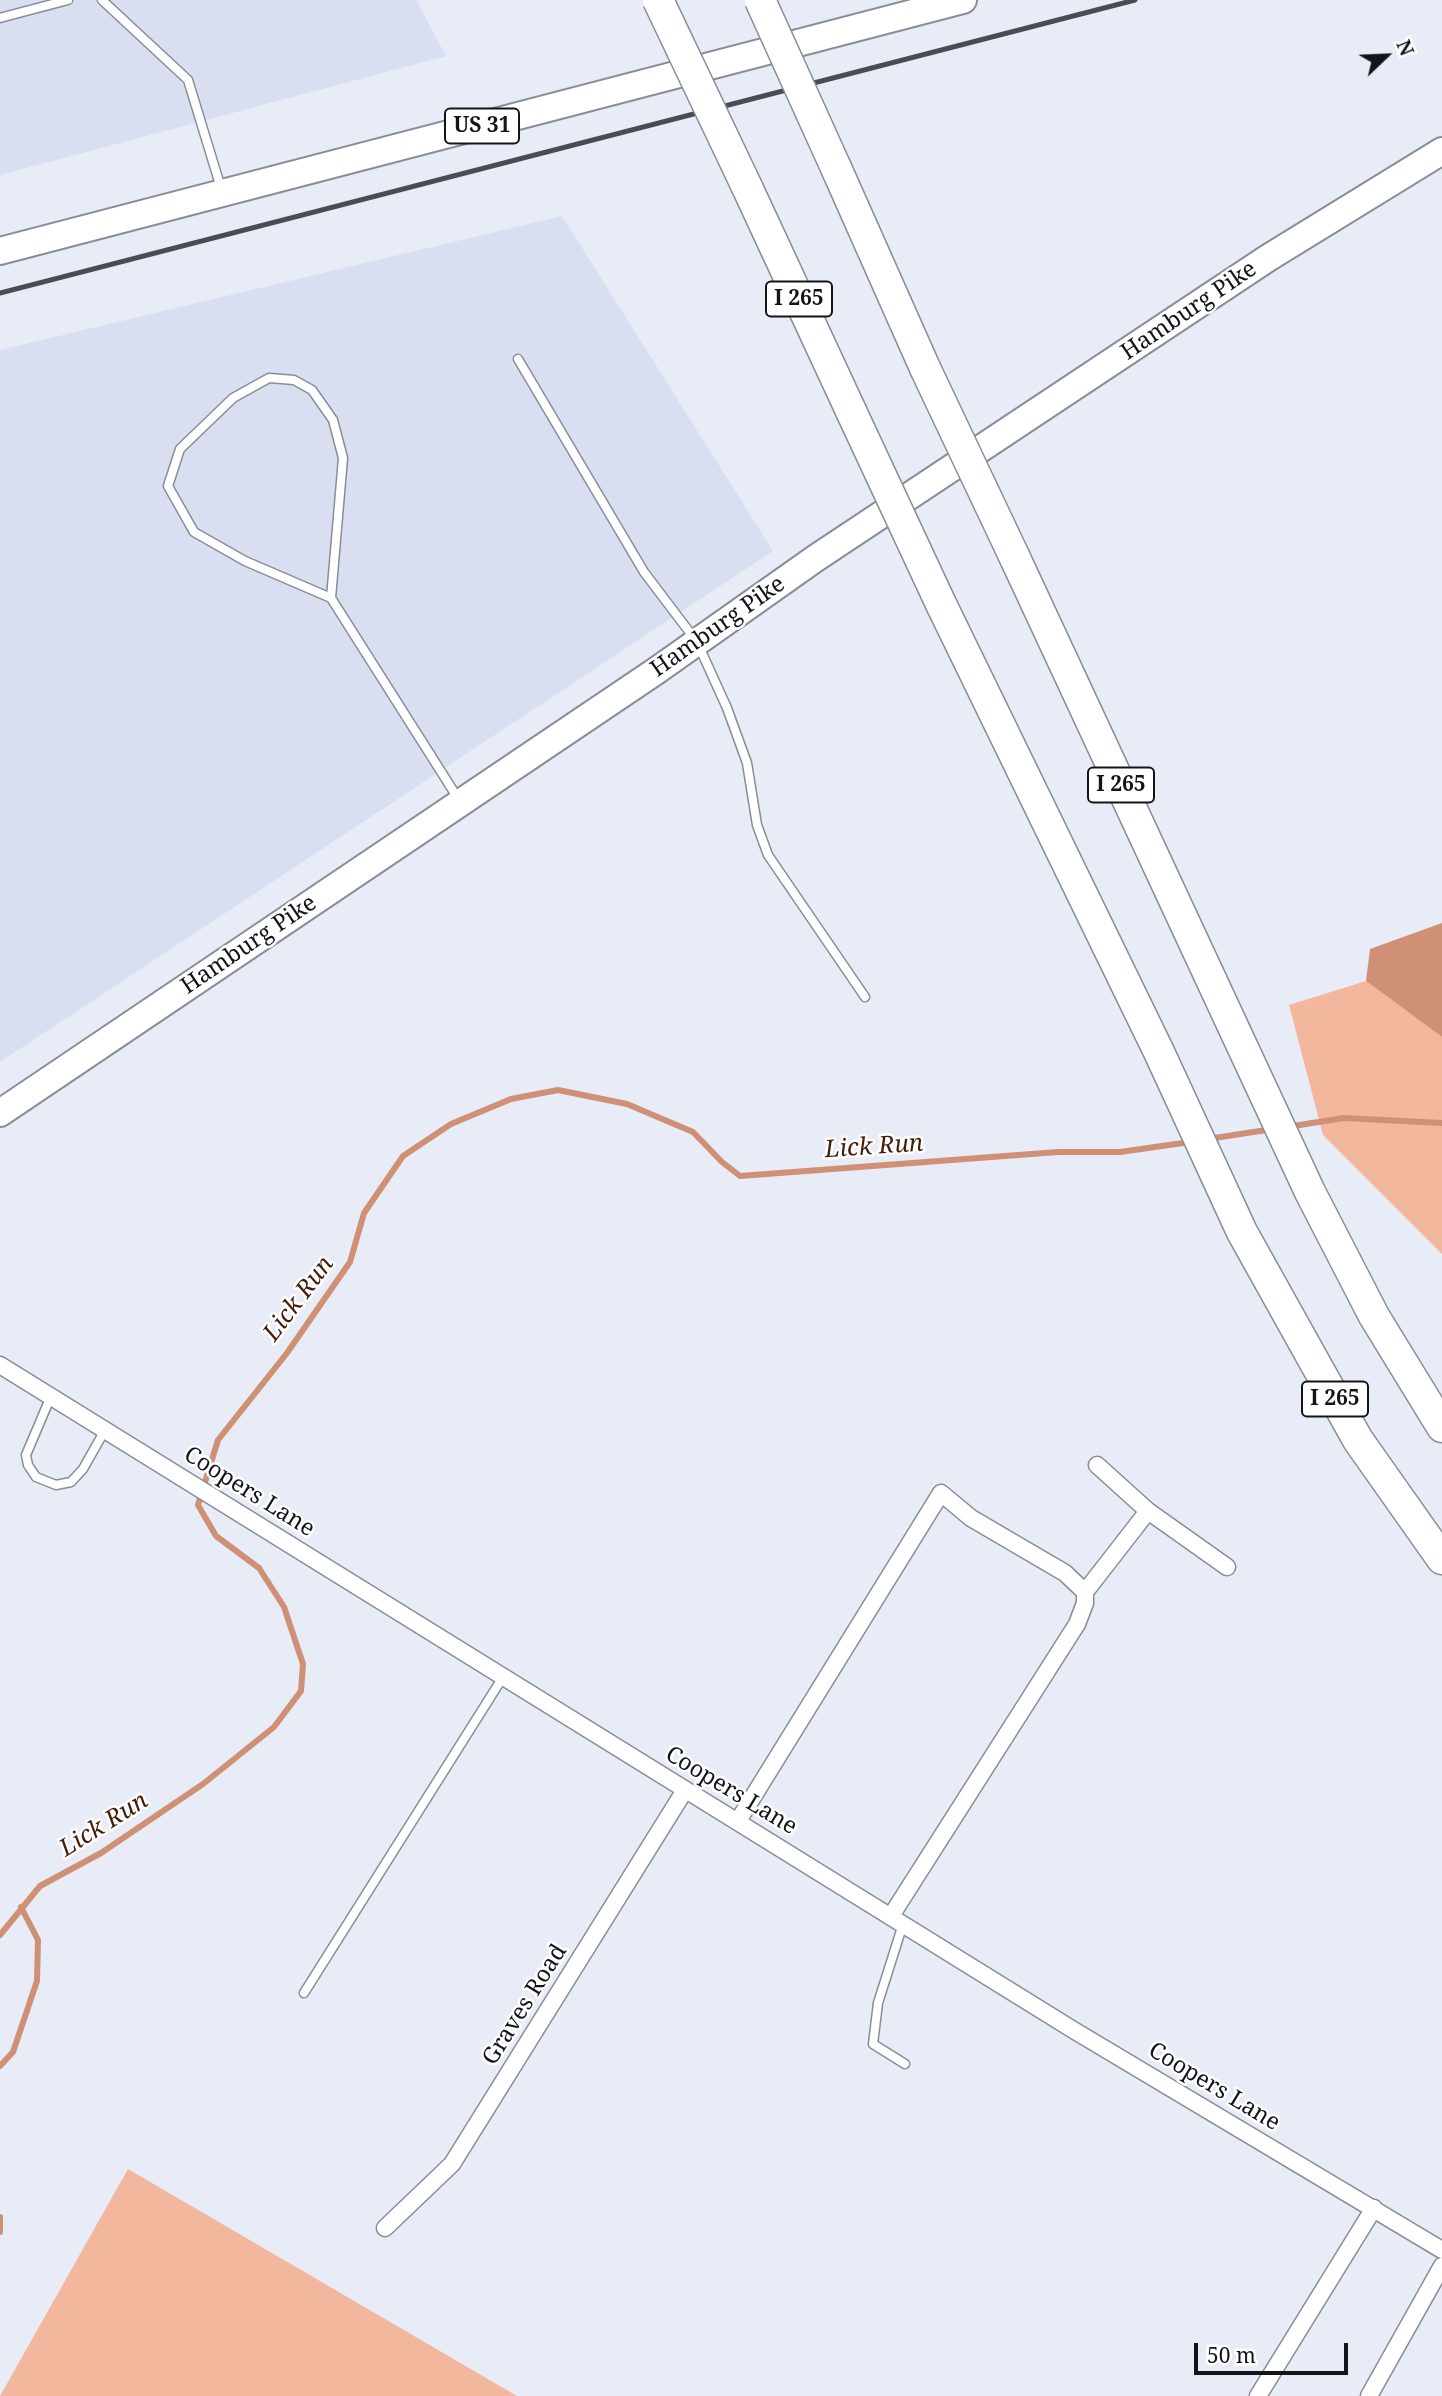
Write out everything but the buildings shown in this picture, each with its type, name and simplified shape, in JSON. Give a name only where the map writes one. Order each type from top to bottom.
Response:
[{"type":"highway","name":"I 265","points":[[657,0],[941,604],[1159,1052],[1242,1232],[1358,1440],[1442,1559]]},
{"type":"highway","name":"I 265","points":[[760,0],[925,368],[1310,1192],[1374,1316],[1442,1427]]},
{"type":"main road","name":"US 31","points":[[0,251],[963,0]]},
{"type":"main road","name":"Hamburg Pike","points":[[0,1113],[697,642],[816,558],[1268,258],[1442,151]]},
{"type":"street","name":"Coopers Lane","points":[[0,1365],[1075,2031],[1442,2250]]},
{"type":"street","points":[[1097,1465],[1148,1511],[1227,1567]]},
{"type":"street","points":[[738,1821],[941,1493],[971,1518],[1065,1573],[1082,1586],[1085,1603],[1077,1624],[897,1920]]},
{"type":"street","points":[[1084,1592],[1148,1511]]},
{"type":"street","name":"Graves Road","points":[[385,2228],[452,2164],[685,1790]]},
{"type":"street","points":[[1258,2396],[1374,2208]]},
{"type":"street","points":[[1369,2396],[1442,2266]]},
{"type":"lane","points":[[0,18],[68,0]]},
{"type":"lane","points":[[102,0],[188,80],[223,194]]},
{"type":"lane","points":[[518,359],[644,572],[697,642],[727,708],[747,763],[757,825],[768,855],[865,997]]},
{"type":"lane","points":[[331,598],[343,458],[333,420],[312,390],[294,380],[269,378],[233,398],[180,449],[168,486],[194,532],[245,561],[331,598],[460,803]]},
{"type":"lane","points":[[51,1396],[26,1455],[28,1465],[36,1476],[56,1485],[71,1482],[83,1469],[105,1430]]},
{"type":"lane","points":[[304,1993],[503,1677]]},
{"type":"lane","points":[[897,1920],[878,2003],[873,2044],[905,2064]]},
{"type":"shaded area","points":[[0,0],[416,0],[446,56],[0,175]]},
{"type":"shaded area","points":[[562,216],[773,551],[0,1062],[0,350]]},
{"type":"shaded area","points":[[1442,923],[1442,1037],[1366,981],[1370,949]]},
{"type":"shaded area","points":[[1366,981],[1442,1037],[1442,1254],[1323,1135],[1289,1005]]},
{"type":"shaded area","points":[[128,2169],[517,2396],[0,2396]]},
{"type":"waterway","name":"Lick Run","points":[[0,1935],[40,1886],[101,1853],[203,1784],[274,1727],[301,1691],[303,1664],[284,1607],[259,1568],[216,1536],[198,1505],[218,1440],[287,1353],[350,1262],[364,1213],[403,1156],[451,1124],[511,1099],[558,1090],[627,1104],[693,1132],[740,1176],[1058,1152],[1120,1152],[1190,1142]]},
{"type":"waterway","name":"Lick Run","points":[[1287,1127],[1344,1118],[1442,1123]]},
{"type":"waterway","name":"Lick Run","points":[[1208,1139],[1273,1129]]},
{"type":"waterway","points":[[0,2066],[13,2052],[37,1981],[38,1940],[21,1907]]},
{"type":"waterway","points":[[0,2217],[0,2232]]},
{"type":"railway","points":[[0,293],[1135,0]]}]
